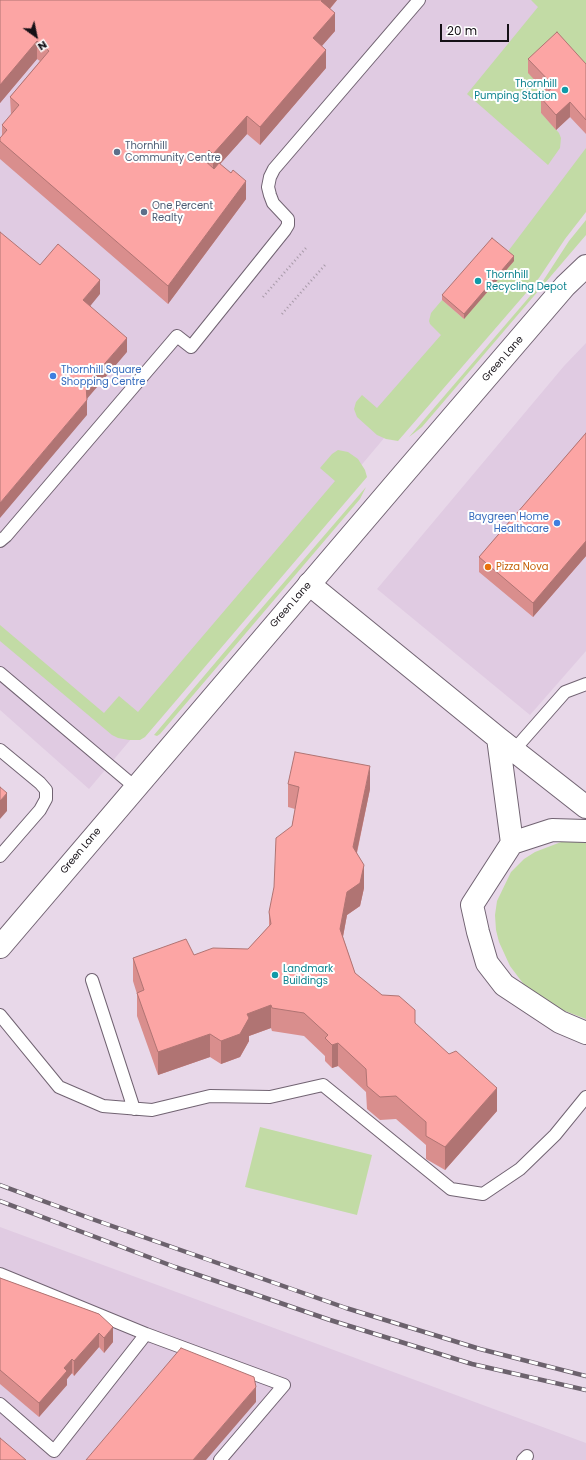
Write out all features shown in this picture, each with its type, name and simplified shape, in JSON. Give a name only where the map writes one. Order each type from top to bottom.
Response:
[{"type":"street","name":"Green Lane","points":[[0,946],[565,286],[586,266]]},
{"type":"street","points":[[309,584],[586,807]]},
{"type":"street","points":[[506,744],[512,843],[472,905],[478,932],[487,963],[504,985],[560,1022],[586,1034]]},
{"type":"street","points":[[512,843],[552,830],[586,831]]},
{"type":"lane","points":[[0,542],[177,336],[191,348],[286,230],[288,219],[273,203],[268,187],[270,177],[274,169],[419,0]]},
{"type":"lane","points":[[0,673],[135,787]]},
{"type":"lane","points":[[506,744],[565,692],[586,684]]},
{"type":"lane","points":[[0,750],[40,783],[46,790],[46,799],[40,810],[0,856]]},
{"type":"lane","points":[[92,980],[134,1109]]},
{"type":"lane","points":[[0,1015],[59,1087],[103,1106],[152,1110],[210,1096],[270,1097],[323,1084],[451,1189],[483,1194],[520,1169],[555,1135],[586,1097]]},
{"type":"lane","points":[[0,1274],[146,1334],[284,1385],[220,1460]]},
{"type":"lane","points":[[0,1404],[54,1451],[146,1334]]},
{"type":"path","points":[[263,297],[306,248]]},
{"type":"path","points":[[282,314],[325,265]]},
{"type":"shaded area","points":[[0,0],[574,0],[586,13],[586,198],[89,789],[0,710]]},
{"type":"shaded area","points":[[586,343],[586,651],[530,715],[377,589],[564,366]]},
{"type":"shaded area","points":[[0,1227],[586,1443],[586,1460],[0,1460]]},
{"type":"green space","points":[[531,0],[586,0],[586,79],[554,101],[541,113],[559,133],[561,138],[560,148],[548,165],[467,94],[538,7]]},
{"type":"green space","points":[[586,148],[586,212],[565,239],[539,278],[398,441],[386,439],[377,435],[357,417],[354,409],[356,402],[362,395],[377,408],[441,335],[429,321],[431,313],[442,300],[464,319],[506,254]]},
{"type":"green space","points":[[586,220],[586,235],[422,427],[409,437],[543,281],[569,241]]},
{"type":"green space","points":[[338,450],[348,452],[358,459],[365,470],[367,477],[145,737],[140,740],[129,740],[112,735],[0,641],[0,625],[104,713],[119,696],[138,712],[335,481],[320,468],[332,454]]},
{"type":"green space","points":[[366,487],[360,499],[160,734],[157,736],[154,735],[254,617]]},
{"type":"green space","points":[[574,841],[586,843],[586,1019],[549,1005],[525,986],[510,966],[499,942],[496,930],[495,915],[497,901],[511,872],[524,859],[535,852],[561,842]]},
{"type":"green space","points":[[260,1127],[372,1155],[357,1215],[245,1187]]},
{"type":"building","name":"Thornhill Community Centre","points":[[0,0],[322,0],[321,1],[335,13],[313,38],[326,50],[260,127],[247,116],[213,154],[209,150],[202,158],[214,169],[219,163],[231,173],[233,170],[246,181],[168,286],[0,141],[0,138],[7,130],[2,125],[19,105],[10,97],[49,51],[37,41],[0,85]]},
{"type":"building","name":"Thornhill Pumping Station","points":[[557,32],[586,64],[586,120],[570,102],[556,115],[541,98],[554,86],[528,59]]},
{"type":"building","name":"Thornhill Square Shopping Centre","points":[[0,232],[40,265],[58,244],[100,280],[83,300],[127,338],[86,385],[87,400],[0,503]]},
{"type":"building","name":"Thornhill Recycling Depot","points":[[492,238],[514,256],[464,314],[442,295]]},
{"type":"building","points":[[586,433],[586,541],[533,603],[479,557]]},
{"type":"building","name":"Landmark Buildings","points":[[295,752],[370,766],[353,847],[364,865],[360,883],[347,892],[340,929],[355,973],[382,995],[399,996],[415,1010],[415,1023],[449,1054],[456,1051],[497,1088],[445,1147],[426,1136],[426,1122],[396,1096],[380,1097],[367,1086],[366,1069],[338,1043],[332,1045],[325,1038],[328,1035],[304,1013],[272,1008],[271,1005],[247,1014],[249,1018],[240,1034],[221,1041],[210,1034],[158,1052],[137,993],[144,990],[133,958],[186,939],[194,955],[213,948],[248,949],[271,924],[269,912],[274,887],[276,838],[292,826],[299,787],[288,784]]},
{"type":"building","points":[[0,787],[7,793],[0,801]]},
{"type":"building","points":[[0,1278],[99,1314],[113,1327],[104,1338],[99,1333],[74,1361],[72,1359],[64,1368],[67,1371],[39,1403],[0,1370]]},
{"type":"building","points":[[181,1348],[254,1377],[256,1387],[193,1460],[86,1460]]},
{"type":"building","points":[[0,1438],[26,1460],[0,1460]]},
{"type":"railway","points":[[0,1185],[92,1219],[346,1308],[480,1349],[586,1376]]},
{"type":"railway","points":[[0,1201],[175,1267],[330,1320],[472,1364],[586,1390]]},
{"type":"place","name":"Thornhill Pumping Station","points":[[565,90]]},
{"type":"place","name":"Thornhill Community Centre","points":[[117,152]]},
{"type":"place","name":"One Percent Realty","points":[[144,212]]},
{"type":"place","name":"Thornhill Recycling Depot","points":[[478,281]]},
{"type":"place","name":"Thornhill Square Shopping Centre","points":[[53,376]]},
{"type":"place","name":"Baygreen Home Healthcare","points":[[557,523]]},
{"type":"place","name":"Pizza Nova","points":[[488,567]]},
{"type":"place","name":"Landmark Buildings","points":[[275,975]]}]
